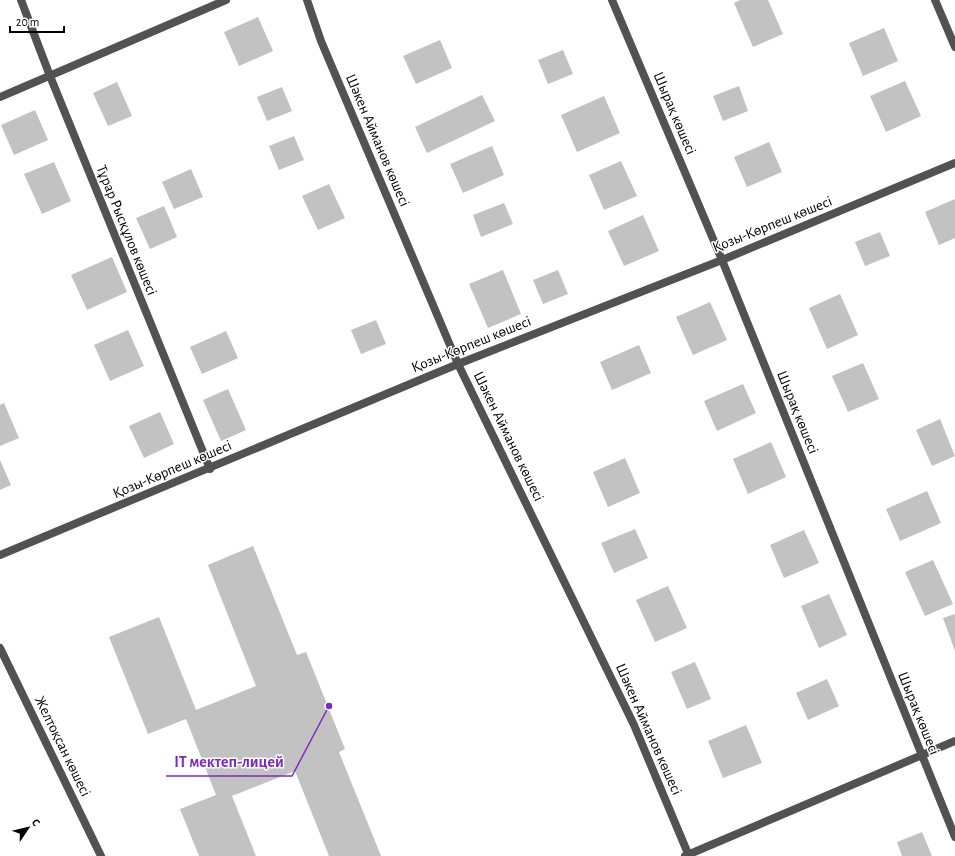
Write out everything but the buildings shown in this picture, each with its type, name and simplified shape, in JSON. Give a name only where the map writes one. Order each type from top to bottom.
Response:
[{"type":"street","name":"Тұрар Рысқұлов көшесі","points":[[21,0],[50,76],[210,469]]},
{"type":"street","points":[[0,97],[226,0]]},
{"type":"street","name":"Шәкен Айманов көшесі","points":[[307,0],[321,41],[458,364],[634,725],[687,856]]},
{"type":"street","name":"Шырақ көшесі","points":[[612,0],[722,260],[955,837]]},
{"type":"street","points":[[934,0],[955,47]]},
{"type":"street","name":"Қозы-Көрпеш көшесі","points":[[0,555],[210,469],[458,364],[722,260],[955,163]]},
{"type":"street","name":"Желтоқсан көшесі","points":[[0,648],[101,856]]},
{"type":"street","points":[[687,856],[955,741]]},
{"type":"place","name":"IT мектеп-лицей","points":[[329,706]]}]
